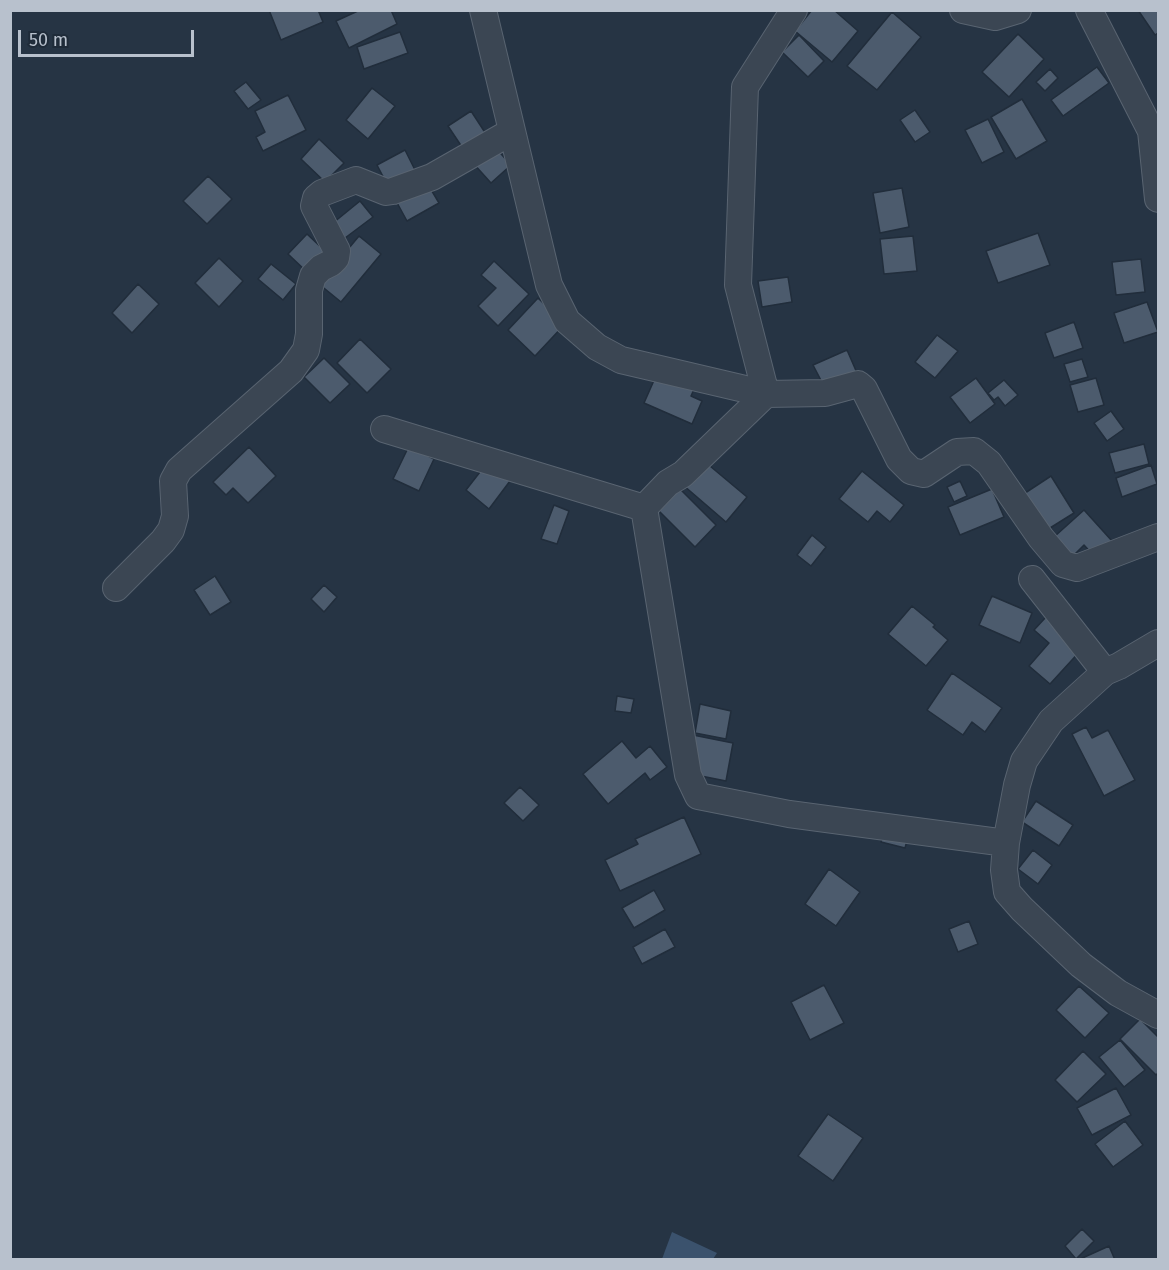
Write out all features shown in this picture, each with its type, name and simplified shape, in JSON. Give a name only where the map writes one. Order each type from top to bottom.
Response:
[{"type":"street","points":[[483,10],[549,285],[567,321],[597,348],[621,360],[766,394],[825,393],[858,384],[864,389],[899,459],[911,471],[924,474],[957,452],[974,451],[989,463],[1041,538],[1064,564],[1077,568],[1158,537]]},
{"type":"street","points":[[766,394],[738,285],[744,87],[794,10]]},
{"type":"street","points":[[963,10],[995,17],[1018,10]]},
{"type":"street","points":[[1089,10],[1155,130],[1158,199]]},
{"type":"street","points":[[116,588],[171,530],[175,516],[173,481],[179,470],[291,370],[306,350],[309,334],[309,290],[313,276],[336,258],[337,251],[314,206],[316,198],[322,193],[356,180],[386,192],[393,191],[432,177],[511,132]]},
{"type":"street","points":[[644,508],[668,483],[683,474],[766,394]]},
{"type":"street","points":[[384,429],[644,508]]},
{"type":"street","points":[[644,508],[688,775],[698,796],[789,814],[1006,843]]},
{"type":"street","points":[[1032,579],[1105,672]]},
{"type":"street","points":[[1158,642],[1105,672],[1051,721],[1024,761],[1006,843],[1004,870],[1007,892],[1081,965],[1105,983],[1158,1015]]},
{"type":"water","points":[[672,1232],[717,1253],[713,1259],[662,1259]]},
{"type":"building","points":[[269,10],[318,10],[323,22],[281,40]]},
{"type":"building","points":[[360,10],[391,10],[397,24],[349,48],[336,21]]},
{"type":"building","points":[[812,10],[834,10],[858,31],[832,62],[795,31]]},
{"type":"building","points":[[1138,10],[1158,10],[1158,33],[1155,35]]},
{"type":"building","points":[[892,12],[921,37],[877,90],[847,66]]},
{"type":"building","points":[[400,32],[408,53],[364,69],[357,47]]},
{"type":"building","points":[[1018,34],[1044,59],[1009,97],[982,72]]},
{"type":"building","points":[[799,35],[824,61],[808,77],[782,52]]},
{"type":"building","points":[[1097,67],[1109,83],[1063,116],[1051,100]]},
{"type":"building","points":[[1050,69],[1058,78],[1045,91],[1036,82]]},
{"type":"building","points":[[246,82],[261,100],[248,109],[234,91]]},
{"type":"building","points":[[372,88],[395,106],[368,139],[346,120]]},
{"type":"building","points":[[288,95],[306,130],[263,151],[256,137],[265,132],[255,111]]},
{"type":"building","points":[[1022,99],[1047,141],[1016,159],[991,117]]},
{"type":"building","points":[[915,110],[930,132],[915,142],[900,120]]},
{"type":"building","points":[[471,111],[486,134],[464,150],[448,126]]},
{"type":"building","points":[[988,119],[1004,152],[982,163],[965,130]]},
{"type":"building","points":[[319,139],[344,163],[325,182],[301,159]]},
{"type":"building","points":[[493,145],[511,165],[491,183],[473,163]]},
{"type":"building","points":[[405,150],[416,172],[388,186],[377,165]]},
{"type":"building","points":[[208,176],[232,199],[207,224],[183,201]]},
{"type":"building","points":[[426,181],[439,203],[407,221],[395,199]]},
{"type":"building","points":[[902,188],[909,227],[880,233],[873,193]]},
{"type":"building","points":[[360,201],[373,217],[345,238],[333,223]]},
{"type":"building","points":[[1038,233],[1050,265],[998,283],[986,251]]},
{"type":"building","points":[[307,234],[326,252],[307,272],[288,254]]},
{"type":"building","points":[[359,236],[381,254],[341,302],[319,284]]},
{"type":"building","points":[[913,236],[917,271],[884,274],[880,239]]},
{"type":"building","points":[[219,258],[243,281],[219,307],[195,283]]},
{"type":"building","points":[[1141,259],[1145,292],[1116,295],[1112,262]]},
{"type":"building","points":[[494,261],[529,294],[498,326],[478,306],[496,288],[481,275]]},
{"type":"building","points":[[271,264],[296,284],[283,300],[258,279]]},
{"type":"building","points":[[788,277],[792,302],[762,307],[758,281]]},
{"type":"building","points":[[138,284],[159,304],[132,333],[112,313]]},
{"type":"building","points":[[538,298],[565,324],[535,356],[508,330]]},
{"type":"building","points":[[1147,302],[1158,332],[1124,343],[1114,313]]},
{"type":"building","points":[[1074,322],[1083,348],[1054,358],[1045,333]]},
{"type":"building","points":[[937,335],[958,351],[935,378],[915,362]]},
{"type":"building","points":[[360,339],[391,369],[367,393],[337,363]]},
{"type":"building","points":[[847,350],[857,373],[825,388],[813,365]]},
{"type":"building","points":[[324,358],[350,384],[330,403],[304,377]]},
{"type":"building","points":[[1082,359],[1088,377],[1070,382],[1064,364]]},
{"type":"building","points":[[663,360],[700,376],[691,396],[702,401],[692,424],[644,403]]},
{"type":"building","points":[[976,378],[995,404],[970,423],[950,397]]},
{"type":"building","points":[[1096,378],[1104,405],[1078,412],[1070,385]]},
{"type":"building","points":[[1004,380],[1018,395],[1005,406],[998,397],[994,400],[988,393]]},
{"type":"building","points":[[1111,411],[1124,429],[1107,441],[1094,423]]},
{"type":"building","points":[[1144,444],[1149,464],[1115,473],[1109,453]]},
{"type":"building","points":[[409,446],[434,459],[419,491],[393,479]]},
{"type":"building","points":[[249,447],[276,476],[248,503],[233,488],[226,495],[213,482]]},
{"type":"building","points":[[704,461],[747,497],[726,522],[683,485]]},
{"type":"building","points":[[487,463],[510,481],[489,509],[466,490]]},
{"type":"building","points":[[1151,465],[1157,484],[1122,497],[1116,478]]},
{"type":"building","points":[[862,471],[904,505],[890,522],[877,511],[868,522],[839,499]]},
{"type":"building","points":[[1051,476],[1074,513],[1042,533],[1019,497]]},
{"type":"building","points":[[960,481],[967,496],[954,502],[947,487]]},
{"type":"building","points":[[680,489],[716,525],[695,547],[659,511]]},
{"type":"building","points":[[992,489],[1004,517],[960,535],[948,507]]},
{"type":"building","points":[[554,505],[569,511],[557,544],[541,539]]},
{"type":"building","points":[[1084,510],[1112,541],[1095,557],[1084,545],[1072,557],[1054,537]]},
{"type":"building","points":[[812,535],[826,547],[811,566],[797,555]]},
{"type":"building","points":[[215,576],[231,602],[210,615],[194,590]]},
{"type":"building","points":[[324,585],[337,597],[324,612],[311,599]]},
{"type":"building","points":[[992,596],[1032,613],[1020,643],[979,625]]},
{"type":"building","points":[[912,606],[935,625],[933,627],[948,640],[926,666],[888,634]]},
{"type":"building","points":[[1046,617],[1082,649],[1050,684],[1029,666],[1049,643],[1034,630]]},
{"type":"building","points":[[952,673],[1002,708],[985,732],[972,722],[963,735],[927,710]]},
{"type":"building","points":[[617,696],[634,699],[631,713],[615,711]]},
{"type":"building","points":[[700,704],[731,711],[726,739],[695,733]]},
{"type":"building","points":[[1086,727],[1092,738],[1108,730],[1135,780],[1104,796],[1072,734]]},
{"type":"building","points":[[693,735],[733,743],[726,781],[686,773]]},
{"type":"building","points":[[622,741],[636,758],[650,746],[667,767],[650,780],[645,773],[608,804],[583,774]]},
{"type":"building","points":[[520,787],[539,805],[523,821],[504,803]]},
{"type":"building","points":[[1036,801],[1073,825],[1059,846],[1022,822]]},
{"type":"building","points":[[888,816],[912,822],[905,848],[881,842]]},
{"type":"building","points":[[684,817],[701,854],[620,891],[605,860],[638,844],[635,839]]},
{"type":"building","points":[[1033,850],[1052,865],[1038,884],[1018,869]]},
{"type":"building","points":[[829,869],[860,892],[836,926],[805,904]]},
{"type":"building","points":[[654,890],[665,910],[634,928],[622,908]]},
{"type":"building","points":[[969,921],[978,944],[958,952],[949,929]]},
{"type":"building","points":[[665,929],[675,947],[642,964],[633,947]]},
{"type":"building","points":[[824,985],[844,1023],[810,1040],[791,1002]]},
{"type":"building","points":[[1079,986],[1109,1013],[1085,1038],[1056,1010]]},
{"type":"building","points":[[1140,1019],[1158,1037],[1158,1073],[1156,1075],[1120,1039]]},
{"type":"building","points":[[1120,1040],[1145,1070],[1124,1087],[1099,1057]]},
{"type":"building","points":[[1083,1051],[1106,1074],[1077,1102],[1055,1080]]},
{"type":"building","points":[[1116,1088],[1131,1115],[1092,1135],[1077,1108]]},
{"type":"building","points":[[828,1114],[863,1138],[833,1181],[798,1156]]},
{"type":"building","points":[[1125,1121],[1143,1145],[1113,1167],[1095,1144]]},
{"type":"building","points":[[1082,1229],[1094,1241],[1076,1259],[1065,1246]]},
{"type":"building","points":[[1109,1246],[1115,1260],[1078,1260]]}]
